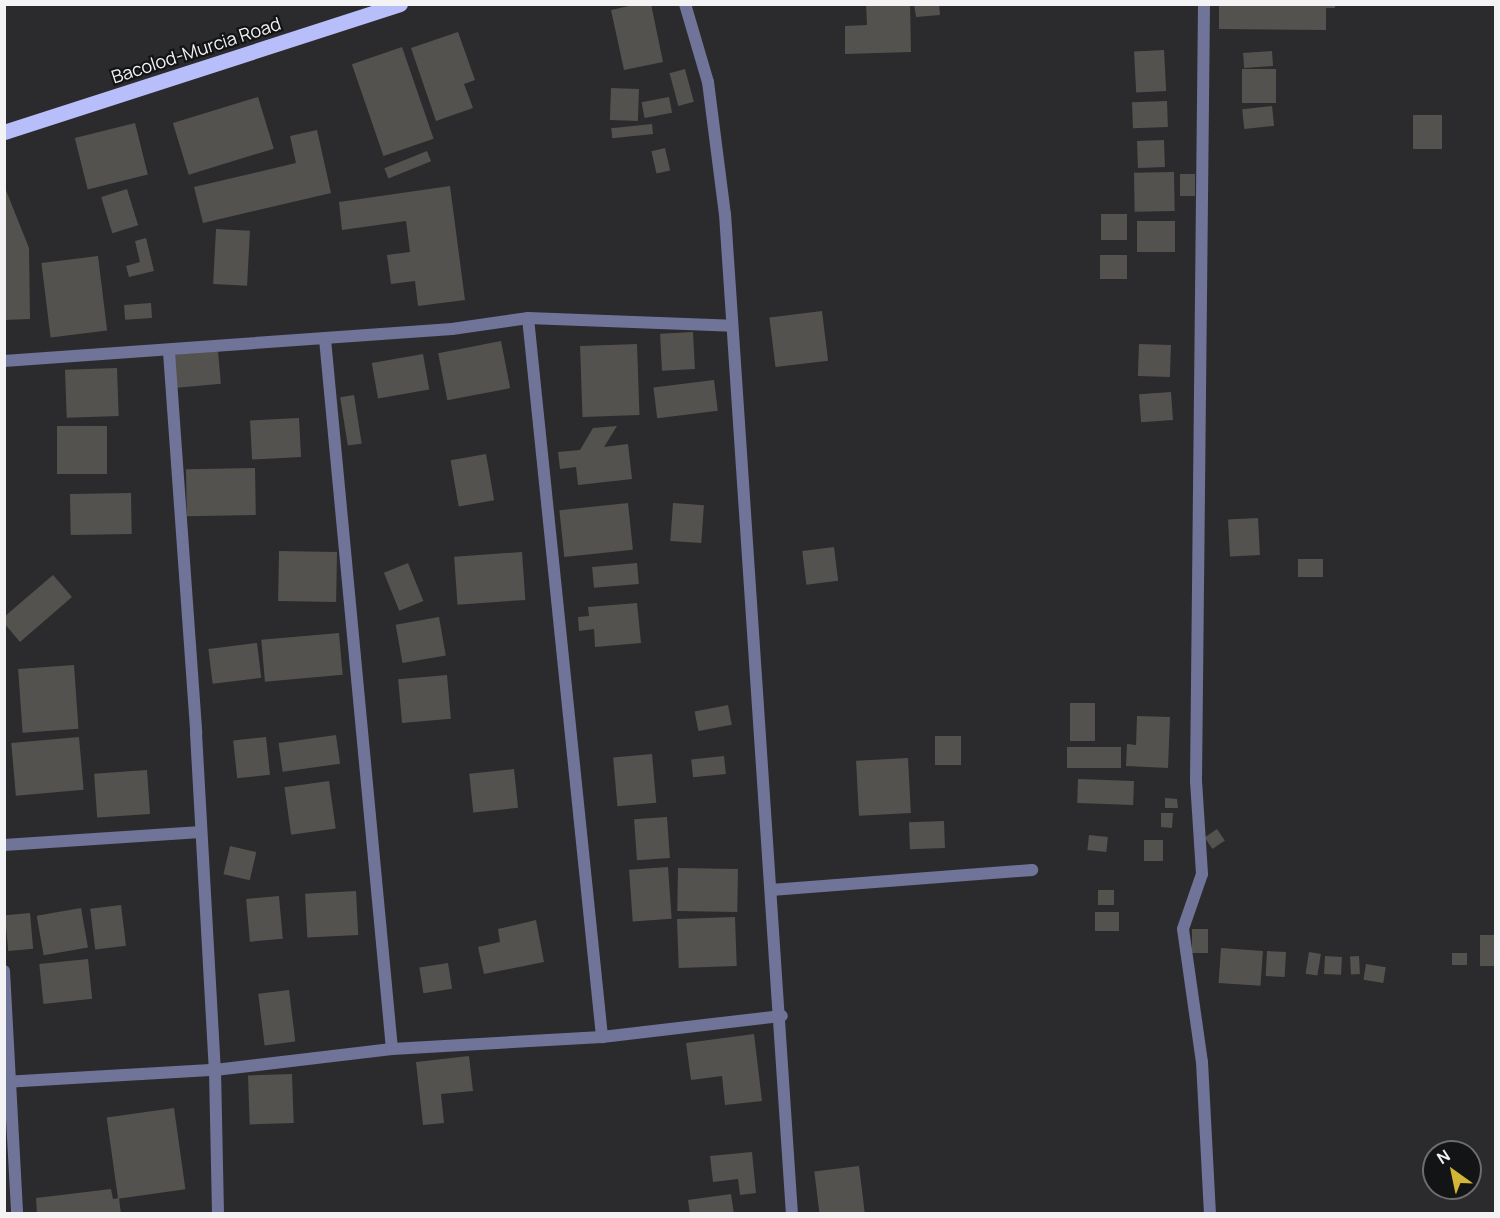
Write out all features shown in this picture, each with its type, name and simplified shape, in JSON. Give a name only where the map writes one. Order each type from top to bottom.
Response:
[{"type":"main road","name":"Bacolod-Murcia Road","points":[[4,132],[400,4]]},
{"type":"street","points":[[685,4],[708,81],[718,141],[782,1016],[792,1214]]},
{"type":"street","points":[[1204,4],[1196,781],[1202,874],[1183,929],[1203,1062],[1210,1214]]},
{"type":"street","points":[[4,361],[169,352],[452,329],[528,318],[732,326]]},
{"type":"street","points":[[528,318],[603,1037]]},
{"type":"street","points":[[325,339],[392,1049]]},
{"type":"street","points":[[169,352],[215,1070],[218,1214]]},
{"type":"street","points":[[4,846],[201,832]]},
{"type":"street","points":[[771,890],[1032,870]]},
{"type":"street","points":[[4,971],[7,1082],[17,1214]]},
{"type":"street","points":[[7,1082],[215,1070],[392,1049],[603,1037],[782,1016]]},
{"type":"building","points":[[638,4],[651,4],[663,62],[624,70],[611,10]]},
{"type":"building","points":[[866,4],[910,4],[911,52],[845,54],[845,26],[867,25]]},
{"type":"building","points":[[914,4],[939,4],[940,15],[916,17]]},
{"type":"building","points":[[1219,4],[1335,4],[1335,8],[1326,8],[1326,30],[1219,29]]},
{"type":"building","points":[[458,32],[475,80],[464,84],[473,108],[436,121],[411,48]]},
{"type":"building","points":[[402,47],[434,139],[383,156],[352,64]]},
{"type":"building","points":[[1164,50],[1166,91],[1136,93],[1134,52]]},
{"type":"building","points":[[1272,51],[1273,66],[1244,68],[1243,53]]},
{"type":"building","points":[[685,69],[694,102],[678,106],[670,73]]},
{"type":"building","points":[[1242,69],[1276,69],[1276,103],[1242,103]]},
{"type":"building","points":[[611,88],[639,89],[638,121],[610,120]]},
{"type":"building","points":[[258,97],[274,149],[189,175],[173,123]]},
{"type":"building","points":[[669,97],[672,113],[645,118],[642,102]]},
{"type":"building","points":[[1167,101],[1168,127],[1133,128],[1132,102]]},
{"type":"building","points":[[1272,106],[1274,126],[1244,129],[1242,109]]},
{"type":"building","points":[[1413,115],[1442,115],[1442,149],[1413,149]]},
{"type":"building","points":[[135,123],[148,174],[88,189],[75,138]]},
{"type":"building","points":[[652,124],[653,134],[612,138],[611,128]]},
{"type":"building","points":[[317,130],[331,193],[203,223],[194,187],[296,163],[290,136]]},
{"type":"building","points":[[1164,140],[1165,167],[1138,168],[1137,141]]},
{"type":"building","points":[[665,148],[670,170],[657,174],[651,151]]},
{"type":"building","points":[[427,151],[431,161],[388,178],[384,168]]},
{"type":"building","points":[[1174,172],[1175,211],[1135,212],[1134,173]]},
{"type":"building","points":[[1180,174],[1195,174],[1195,196],[1180,196]]},
{"type":"building","points":[[450,186],[465,300],[418,306],[415,281],[391,284],[387,255],[410,252],[406,221],[342,230],[339,202]]},
{"type":"building","points":[[5,188],[29,248],[30,319],[4,320]]},
{"type":"building","points":[[127,189],[138,225],[112,233],[101,197]]},
{"type":"building","points":[[1101,214],[1127,214],[1127,240],[1101,240]]},
{"type":"building","points":[[1137,221],[1175,221],[1175,252],[1137,252]]},
{"type":"building","points":[[216,229],[250,231],[247,286],[213,284]]},
{"type":"building","points":[[146,238],[154,271],[129,277],[126,266],[140,262],[135,241]]},
{"type":"building","points":[[1100,255],[1127,255],[1127,279],[1100,279]]},
{"type":"building","points":[[98,256],[107,330],[51,337],[41,263]]},
{"type":"building","points":[[151,303],[152,318],[125,320],[124,305]]},
{"type":"building","points":[[822,311],[828,361],[775,367],[769,317]]},
{"type":"building","points":[[693,332],[695,369],[662,371],[660,334]]},
{"type":"building","points":[[501,341],[510,388],[447,400],[438,353]]},
{"type":"building","points":[[637,344],[639,415],[583,417],[580,346]]},
{"type":"building","points":[[1139,344],[1171,345],[1170,377],[1138,376]]},
{"type":"building","points":[[218,351],[221,384],[174,388],[171,355]]},
{"type":"building","points":[[423,354],[429,389],[378,398],[372,363]]},
{"type":"building","points":[[117,368],[119,416],[67,418],[65,370]]},
{"type":"building","points":[[714,380],[718,411],[657,418],[653,387]]},
{"type":"building","points":[[1171,392],[1173,420],[1141,422],[1139,394]]},
{"type":"building","points":[[354,395],[362,443],[348,446],[340,397]]},
{"type":"building","points":[[299,418],[301,457],[252,460],[250,421]]},
{"type":"building","points":[[57,426],[107,426],[107,474],[57,474]]},
{"type":"building","points":[[617,426],[604,447],[628,444],[632,479],[578,485],[576,467],[560,469],[558,452],[580,450],[593,428]]},
{"type":"building","points":[[486,454],[494,500],[459,507],[451,460]]},
{"type":"building","points":[[255,468],[256,515],[187,516],[186,469]]},
{"type":"building","points":[[131,493],[132,534],[71,535],[70,494]]},
{"type":"building","points":[[628,503],[633,550],[564,557],[559,510]]},
{"type":"building","points":[[673,503],[704,505],[701,543],[670,541]]},
{"type":"building","points":[[1258,518],[1260,555],[1230,557],[1228,520]]},
{"type":"building","points":[[834,547],[838,581],[806,585],[802,551]]},
{"type":"building","points":[[279,551],[337,552],[336,602],[278,601]]},
{"type":"building","points":[[522,552],[525,600],[458,605],[454,557]]},
{"type":"building","points":[[1298,559],[1323,559],[1323,577],[1298,577]]},
{"type":"building","points":[[408,563],[423,601],[399,611],[384,573]]},
{"type":"building","points":[[637,563],[639,584],[594,588],[592,567]]},
{"type":"building","points":[[53,575],[72,597],[20,642],[4,623],[4,617]]},
{"type":"building","points":[[637,603],[641,643],[595,647],[594,629],[579,631],[578,617],[589,616],[588,607]]},
{"type":"building","points":[[439,617],[446,655],[402,663],[396,625]]},
{"type":"building","points":[[339,633],[343,675],[265,682],[261,640]]},
{"type":"building","points":[[257,643],[261,678],[213,684],[208,649]]},
{"type":"building","points":[[74,665],[78,729],[23,733],[18,669]]},
{"type":"building","points":[[447,675],[451,719],[402,723],[398,679]]},
{"type":"building","points":[[1070,703],[1095,703],[1095,741],[1070,741]]},
{"type":"building","points":[[728,705],[732,725],[698,731],[695,711]]},
{"type":"building","points":[[1137,716],[1170,717],[1168,768],[1126,766],[1127,744],[1136,745]]},
{"type":"building","points":[[336,735],[340,764],[283,772],[279,743]]},
{"type":"building","points":[[935,736],[961,736],[961,765],[935,765]]},
{"type":"building","points":[[79,737],[84,790],[16,796],[11,743]]},
{"type":"building","points":[[266,737],[270,775],[237,778],[233,740]]},
{"type":"building","points":[[1067,747],[1121,747],[1121,768],[1067,768]]},
{"type":"building","points":[[652,754],[656,803],[617,806],[613,757]]},
{"type":"building","points":[[724,756],[726,774],[693,777],[691,759]]},
{"type":"building","points":[[908,758],[911,813],[859,816],[856,761]]},
{"type":"building","points":[[514,769],[518,808],[473,812],[469,774]]},
{"type":"building","points":[[147,770],[150,814],[97,818],[94,774]]},
{"type":"building","points":[[1078,779],[1134,781],[1133,805],[1077,803]]},
{"type":"building","points":[[329,781],[336,829],[291,835],[284,787]]},
{"type":"building","points":[[1165,798],[1177,799],[1178,808],[1165,808]]},
{"type":"building","points":[[1161,813],[1173,813],[1172,828],[1161,827]]},
{"type":"building","points":[[667,817],[670,858],[637,860],[634,819]]},
{"type":"building","points":[[944,821],[945,848],[910,849],[909,822]]},
{"type":"building","points":[[1217,829],[1225,841],[1212,849],[1205,837]]},
{"type":"building","points":[[1089,835],[1108,837],[1106,852],[1087,850]]},
{"type":"building","points":[[1144,840],[1163,840],[1163,861],[1144,861]]},
{"type":"building","points":[[230,846],[256,852],[250,880],[223,874]]},
{"type":"building","points":[[668,867],[672,919],[633,922],[629,870]]},
{"type":"building","points":[[678,868],[738,869],[737,912],[677,911]]},
{"type":"building","points":[[1098,890],[1114,890],[1114,905],[1098,905]]},
{"type":"building","points":[[356,891],[358,935],[307,938],[305,894]]},
{"type":"building","points":[[279,896],[283,939],[250,942],[246,899]]},
{"type":"building","points":[[121,905],[126,946],[95,949],[90,909]]},
{"type":"building","points":[[81,908],[88,947],[44,955],[37,916]]},
{"type":"building","points":[[1095,912],[1119,912],[1119,931],[1095,931]]},
{"type":"building","points":[[30,913],[33,949],[8,951],[5,915]]},
{"type":"building","points":[[735,917],[737,966],[679,968],[677,919]]},
{"type":"building","points":[[536,920],[544,962],[484,974],[478,947],[500,942],[498,929]]},
{"type":"building","points":[[1192,929],[1208,929],[1208,953],[1192,953]]},
{"type":"building","points":[[1480,935],[1496,935],[1496,966],[1480,966]]},
{"type":"building","points":[[1221,948],[1263,951],[1260,986],[1219,983]]},
{"type":"building","points":[[1267,951],[1286,952],[1285,977],[1266,976]]},
{"type":"building","points":[[1309,952],[1321,954],[1317,976],[1306,974]]},
{"type":"building","points":[[1452,953],[1467,953],[1467,965],[1452,965]]},
{"type":"building","points":[[1325,956],[1342,957],[1341,975],[1324,974]]},
{"type":"building","points":[[1350,956],[1359,956],[1360,974],[1351,974]]},
{"type":"building","points":[[88,959],[92,999],[43,1004],[39,964]]},
{"type":"building","points":[[448,963],[452,989],[423,993],[419,968]]},
{"type":"building","points":[[1366,964],[1386,967],[1383,983],[1363,980]]},
{"type":"building","points":[[289,990],[295,1042],[265,1045],[258,994]]},
{"type":"building","points":[[754,1034],[762,1101],[725,1105],[722,1076],[691,1080],[686,1043]]},
{"type":"building","points":[[469,1056],[473,1091],[441,1094],[444,1123],[423,1125],[416,1062]]},
{"type":"building","points":[[292,1074],[294,1123],[250,1125],[248,1076]]},
{"type":"building","points":[[174,1108],[185,1189],[118,1199],[107,1117]]},
{"type":"building","points":[[752,1152],[756,1193],[740,1195],[738,1179],[713,1182],[710,1156]]},
{"type":"building","points":[[859,1166],[865,1214],[820,1214],[814,1171]]},
{"type":"building","points":[[111,1189],[113,1199],[119,1198],[121,1214],[37,1214],[36,1198]]},
{"type":"building","points":[[731,1194],[734,1214],[690,1214],[688,1200]]}]
